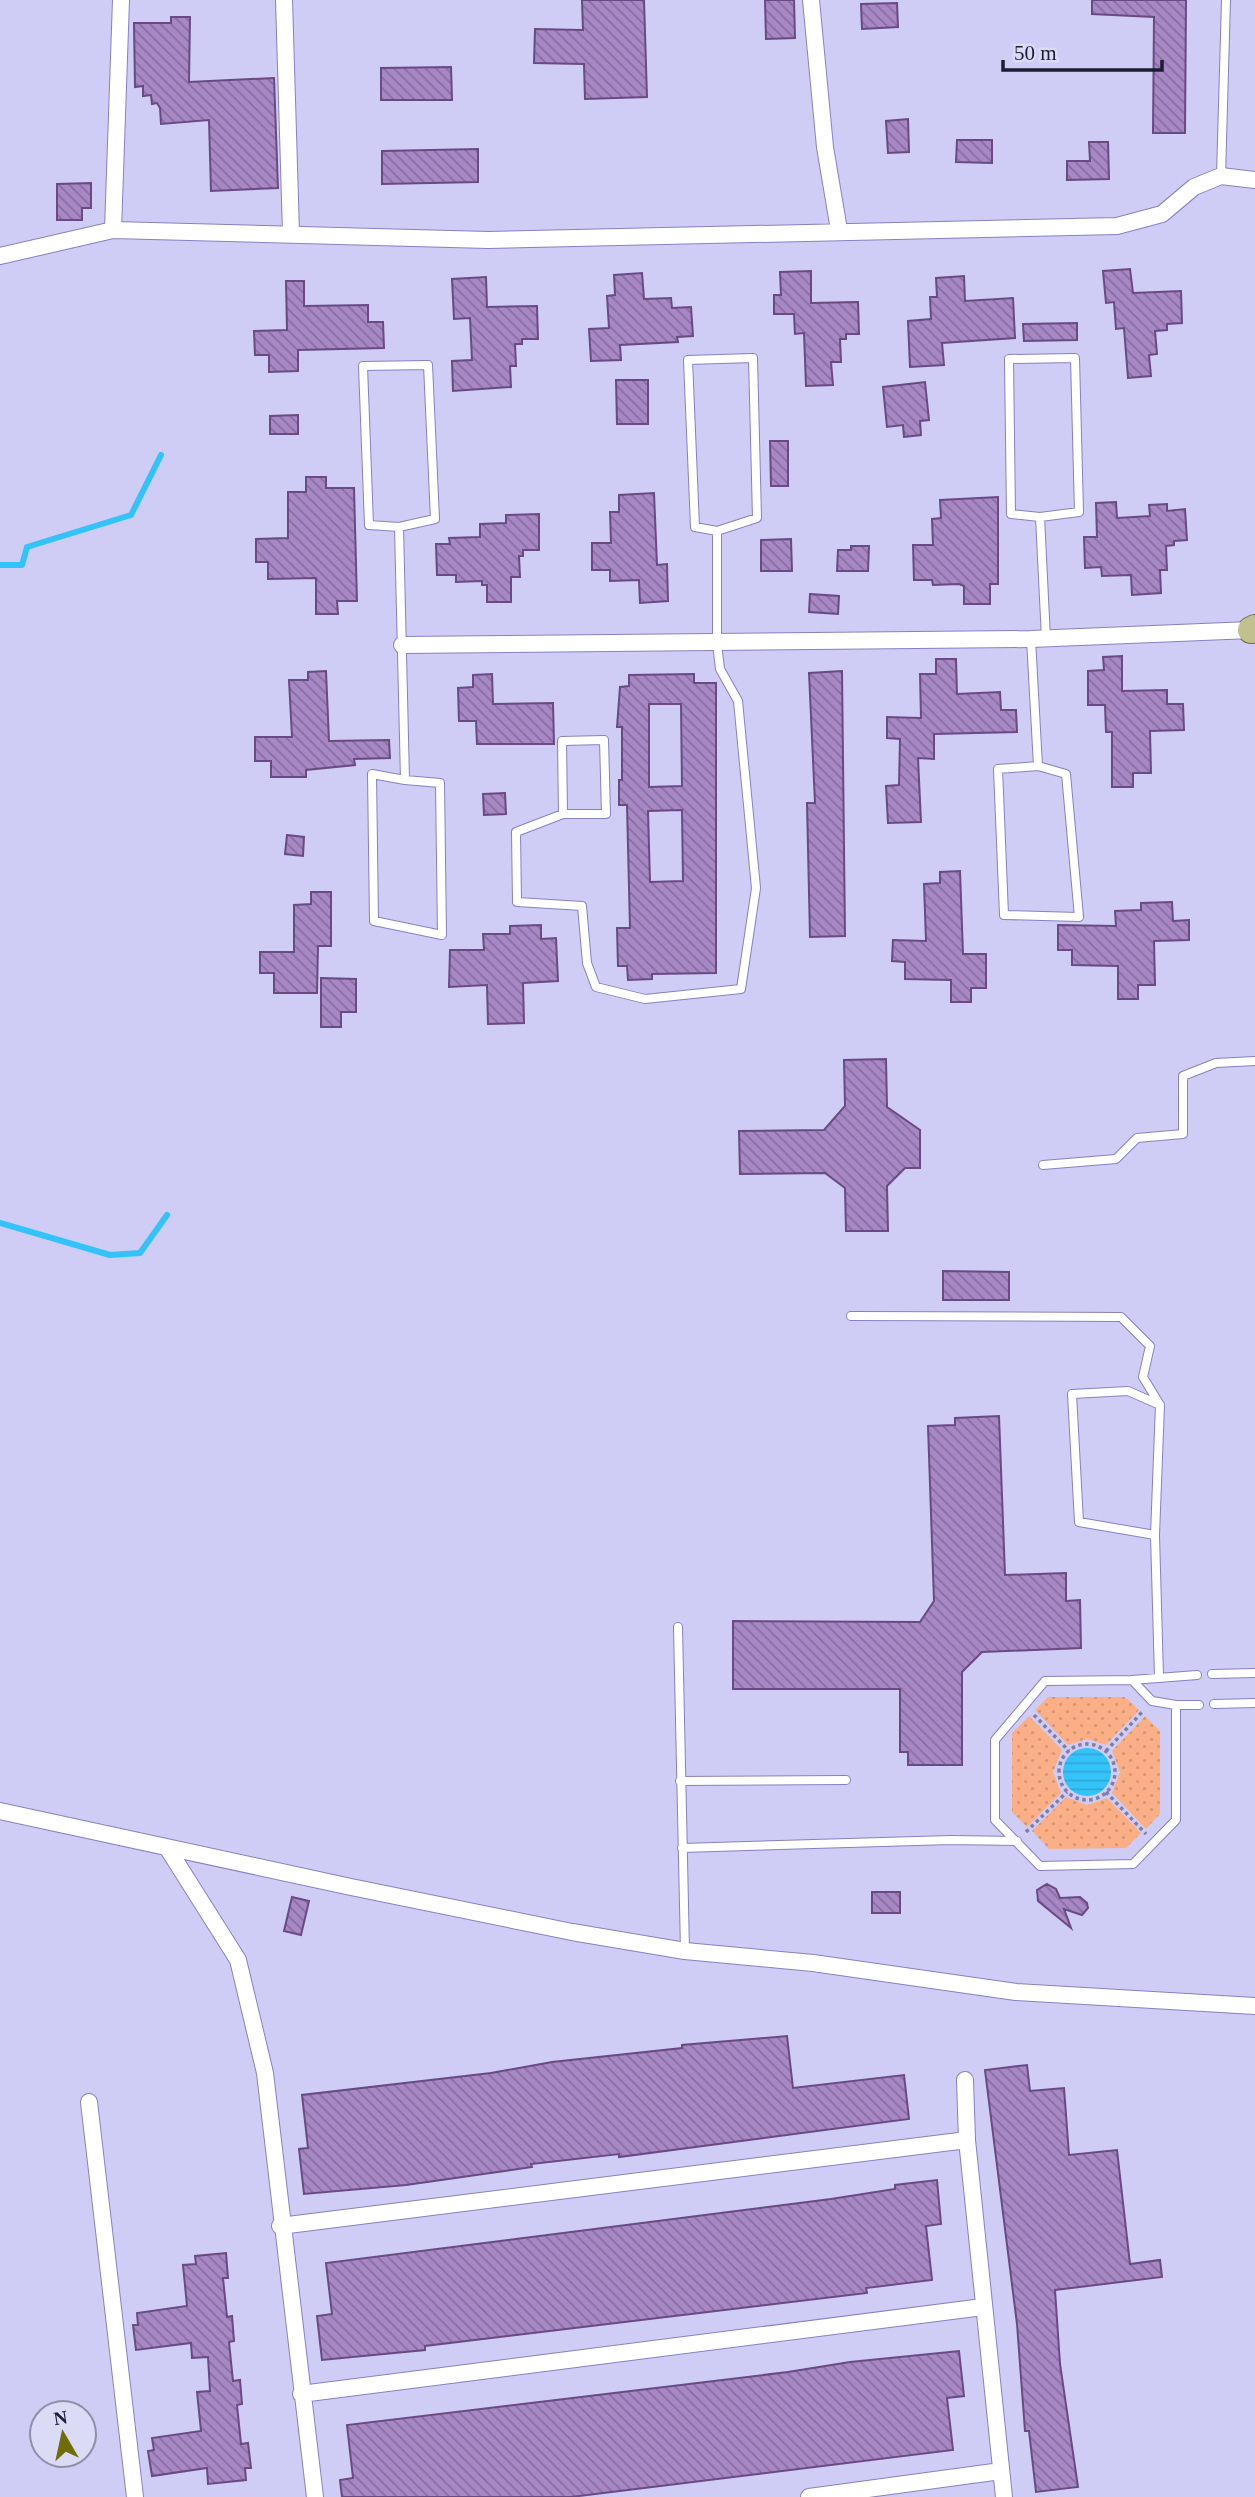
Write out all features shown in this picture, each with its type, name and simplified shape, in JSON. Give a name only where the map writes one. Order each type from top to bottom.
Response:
[{"type":"street","points":[[113,230],[121,0]]},
{"type":"street","points":[[284,0],[290,233]]},
{"type":"street","points":[[811,0],[825,147],[839,230]]},
{"type":"street","points":[[0,256],[113,230],[488,240],[839,230],[1006,230],[1117,226],[1162,214],[1194,187],[1221,176],[1255,180]]},
{"type":"street","points":[[402,645],[717,645],[1038,639],[1254,629]]},
{"type":"street","points":[[0,1811],[168,1849],[572,1932],[685,1951],[813,1963],[1016,1992],[1255,2006]]},
{"type":"street","points":[[168,1849],[238,1960],[265,2073],[280,2226],[315,2497]]},
{"type":"street","points":[[965,2080],[967,2140],[1004,2497]]},
{"type":"street","points":[[89,2102],[135,2497]]},
{"type":"street","points":[[280,2226],[967,2140]]},
{"type":"street","points":[[301,2395],[983,2307]]},
{"type":"street","points":[[809,2497],[1001,2471]]},
{"type":"lane","points":[[1221,176],[1226,0]]},
{"type":"lane","points":[[753,358],[757,519],[717,531],[695,527],[688,360],[753,358]]},
{"type":"lane","points":[[1075,358],[1079,512],[1040,517],[1011,514],[1009,359],[1075,358]]},
{"type":"lane","points":[[428,365],[435,519],[399,527],[369,525],[363,366],[428,365]]},
{"type":"lane","points":[[1038,766],[1040,517]]},
{"type":"lane","points":[[399,527],[405,780]]},
{"type":"lane","points":[[563,814],[562,741],[604,740],[606,814],[563,814],[516,832],[517,902],[582,906],[587,963],[596,987],[646,999],[741,989],[756,888],[738,701],[720,669],[717,645],[717,531]]},
{"type":"lane","points":[[1038,766],[1066,774],[1079,916],[1004,915],[998,769],[1038,766]]},
{"type":"lane","points":[[372,774],[405,780],[440,783],[442,935],[373,921],[372,774]]},
{"type":"lane","points":[[1043,1165],[1116,1159],[1136,1138],[1184,1134],[1184,1076],[1216,1063],[1255,1061]]},
{"type":"lane","points":[[850,1316],[1121,1317],[1150,1346],[1143,1377],[1160,1405],[1155,1535],[1159,1677]]},
{"type":"lane","points":[[1155,1535],[1079,1522],[1072,1394],[1128,1391],[1160,1405]]},
{"type":"lane","points":[[678,1627],[685,1951]]},
{"type":"lane","points":[[1212,1674],[1255,1673]]},
{"type":"lane","points":[[1176,1705],[1176,1820],[1133,1864],[1040,1866],[995,1820],[995,1740],[1023,1703],[1045,1681],[1197,1675]]},
{"type":"lane","points":[[1132,1679],[1153,1701],[1199,1705]]},
{"type":"lane","points":[[1214,1704],[1255,1703]]},
{"type":"lane","points":[[680,1781],[846,1780]]},
{"type":"lane","points":[[682,1848],[951,1840],[1017,1841]]},
{"type":"path","points":[[1105,1752],[1153,1701]]},
{"type":"path","points":[[1023,1703],[1069,1751]]},
{"type":"path","points":[[1087,1744],[1105,1752],[1115,1772],[1106,1792],[1087,1801],[1067,1792],[1058,1773],[1060,1764],[1069,1751],[1087,1744]]},
{"type":"path","points":[[1017,1841],[1067,1792]]},
{"type":"path","points":[[1106,1792],[1154,1842]]},
{"type":"shaded area","points":[[1048,1697],[1125,1697],[1139,1710],[1106,1745],[1087,1739],[1068,1745],[1035,1710]]},
{"type":"shaded area","points":[[1029,1716],[1062,1750],[1053,1772],[1061,1793],[1027,1827],[1012,1812],[1012,1733]]},
{"type":"shaded area","points":[[1145,1716],[1160,1731],[1160,1814],[1146,1829],[1112,1793],[1120,1772],[1112,1751]]},
{"type":"shaded area","points":[[1066,1797],[1087,1805],[1107,1798],[1141,1833],[1126,1848],[1049,1849],[1032,1831]]},
{"type":"water","points":[[1087,1748],[1104,1755],[1111,1772],[1104,1789],[1087,1796],[1070,1789],[1063,1772],[1070,1755]]},
{"type":"building","points":[[582,0],[644,0],[647,97],[585,99],[584,64],[534,63],[535,29],[583,30]]},
{"type":"building","points":[[765,0],[794,0],[795,38],[766,39]]},
{"type":"building","points":[[1092,0],[1186,0],[1185,133],[1153,133],[1154,17],[1092,14]]},
{"type":"building","points":[[897,3],[898,27],[862,29],[861,4]]},
{"type":"building","points":[[171,17],[190,17],[189,82],[274,78],[278,188],[211,191],[209,120],[161,124],[157,103],[152,104],[151,95],[143,96],[143,86],[135,87],[134,23],[171,23]]},
{"type":"building","points":[[451,67],[452,100],[381,100],[381,68]]},
{"type":"building","points":[[908,119],[909,152],[888,153],[886,121]]},
{"type":"building","points":[[957,140],[992,140],[992,163],[956,162]]},
{"type":"building","points":[[1089,142],[1108,142],[1109,179],[1067,180],[1067,161],[1090,161]]},
{"type":"building","points":[[478,149],[478,182],[382,184],[382,151]]},
{"type":"building","points":[[91,183],[91,208],[82,208],[82,220],[57,220],[57,184]]},
{"type":"building","points":[[1130,269],[1133,293],[1181,291],[1182,323],[1167,324],[1167,330],[1155,331],[1157,354],[1149,355],[1151,376],[1128,378],[1124,328],[1116,329],[1114,302],[1106,303],[1103,271]]},
{"type":"building","points":[[811,271],[811,303],[858,302],[859,334],[846,334],[846,339],[840,339],[841,362],[831,362],[833,385],[806,386],[804,333],[795,334],[794,314],[774,314],[774,295],[781,295],[780,272]]},
{"type":"building","points":[[642,273],[644,299],[671,298],[672,308],[691,307],[693,336],[677,337],[678,342],[620,345],[621,360],[591,361],[589,329],[609,328],[607,296],[615,295],[614,275]]},
{"type":"building","points":[[964,276],[965,301],[1013,298],[1015,338],[942,343],[944,365],[910,367],[908,321],[931,319],[930,297],[937,297],[936,278]]},
{"type":"building","points":[[486,277],[487,307],[537,306],[538,339],[522,339],[522,344],[515,344],[516,366],[510,366],[511,387],[453,391],[452,361],[472,360],[470,318],[454,319],[452,279]]},
{"type":"building","points":[[286,281],[304,281],[304,306],[368,305],[368,322],[383,322],[384,348],[298,350],[298,371],[269,372],[269,355],[255,355],[254,331],[287,330]]},
{"type":"building","points":[[1077,323],[1077,340],[1024,341],[1023,324]]},
{"type":"building","points":[[616,380],[648,380],[648,424],[617,424]]},
{"type":"building","points":[[925,382],[929,420],[920,421],[921,435],[904,437],[903,425],[887,427],[883,387]]},
{"type":"building","points":[[298,415],[298,434],[270,434],[270,416]]},
{"type":"building","points":[[770,441],[788,441],[788,486],[771,486]]},
{"type":"building","points":[[306,477],[326,477],[326,488],[354,488],[357,601],[337,601],[338,614],[316,614],[316,578],[268,579],[268,562],[256,562],[256,539],[288,538],[288,492],[306,492]]},
{"type":"building","points":[[654,493],[657,565],[667,564],[668,601],[640,603],[639,580],[610,581],[610,570],[592,570],[592,543],[611,543],[610,512],[619,512],[619,495]]},
{"type":"building","points":[[998,497],[998,584],[990,584],[990,604],[964,604],[964,586],[959,584],[933,585],[932,580],[914,580],[913,545],[933,545],[932,519],[941,518],[940,500]]},
{"type":"building","points":[[1116,502],[1117,518],[1150,516],[1149,505],[1167,504],[1167,511],[1185,509],[1187,540],[1174,541],[1174,545],[1166,546],[1167,570],[1160,570],[1161,593],[1132,595],[1131,575],[1102,576],[1101,567],[1085,568],[1084,537],[1097,537],[1096,503]]},
{"type":"building","points":[[539,514],[539,550],[523,550],[523,556],[519,556],[520,577],[511,577],[511,602],[487,602],[487,585],[482,585],[482,581],[456,582],[456,575],[437,575],[436,544],[450,544],[449,538],[480,537],[480,524],[506,523],[506,515]]},
{"type":"building","points":[[791,539],[792,571],[761,571],[761,540]]},
{"type":"building","points":[[851,546],[869,546],[868,571],[837,571],[838,550],[851,550]]},
{"type":"building","points":[[810,594],[839,596],[838,614],[809,612]]},
{"type":"building","points":[[1122,656],[1122,691],[1167,690],[1167,704],[1183,704],[1184,730],[1150,731],[1151,773],[1133,773],[1133,787],[1112,787],[1112,732],[1106,732],[1105,705],[1088,705],[1088,671],[1104,670],[1103,657]]},
{"type":"building","points":[[936,659],[956,659],[957,694],[1000,692],[1001,710],[1016,710],[1017,732],[934,734],[934,759],[918,758],[921,822],[888,823],[886,786],[899,785],[900,739],[887,738],[887,717],[921,718],[920,674],[936,674]]},
{"type":"building","points":[[326,671],[329,741],[389,740],[390,758],[354,759],[355,765],[306,770],[306,777],[271,777],[271,761],[255,761],[255,737],[292,737],[289,680],[308,680],[308,672]]},
{"type":"building","points":[[842,671],[845,936],[810,937],[807,803],[815,803],[809,673]]},
{"type":"building","points":[[492,674],[493,704],[553,703],[554,744],[477,744],[476,721],[459,721],[458,688],[473,687],[473,675]]},
{"type":"building","points":[[694,674],[694,683],[716,683],[716,973],[652,974],[652,979],[628,980],[627,966],[618,966],[617,928],[630,928],[627,805],[619,805],[622,727],[617,727],[620,687],[629,686],[629,675]],"holes":[[[649,704],[681,704],[682,786],[649,787]],[[682,810],[683,881],[650,882],[648,811]]]},
{"type":"building","points":[[505,793],[506,814],[484,815],[483,794]]},
{"type":"building","points":[[287,835],[304,837],[303,856],[285,854]]},
{"type":"building","points":[[960,871],[963,954],[986,954],[986,988],[971,988],[971,1002],[951,1002],[951,980],[905,979],[905,962],[892,961],[893,940],[926,941],[924,884],[940,883],[940,872]]},
{"type":"building","points":[[311,892],[331,892],[331,946],[318,946],[317,993],[274,993],[274,973],[260,973],[260,952],[294,952],[294,905],[311,904]]},
{"type":"building","points":[[1172,902],[1173,921],[1189,920],[1189,940],[1154,941],[1155,985],[1138,985],[1138,999],[1118,999],[1118,966],[1072,965],[1072,950],[1058,950],[1058,925],[1116,926],[1115,911],[1141,910],[1141,903]]},
{"type":"building","points":[[541,925],[541,939],[556,938],[558,981],[523,983],[524,1023],[488,1024],[487,985],[449,987],[450,950],[484,950],[483,934],[510,934],[510,926]]},
{"type":"building","points":[[321,978],[356,979],[356,1012],[341,1012],[341,1027],[321,1027]]},
{"type":"building","points":[[886,1059],[887,1107],[920,1130],[920,1168],[905,1168],[887,1186],[888,1231],[846,1231],[845,1188],[825,1173],[740,1174],[739,1131],[824,1130],[845,1106],[844,1060]]},
{"type":"building","points":[[943,1271],[1009,1272],[1009,1300],[943,1300]]},
{"type":"building","points":[[999,1416],[1005,1575],[1066,1573],[1066,1601],[1080,1600],[1081,1648],[982,1652],[962,1672],[962,1765],[908,1765],[908,1752],[900,1752],[900,1689],[733,1689],[733,1621],[920,1622],[934,1601],[928,1426],[955,1425],[955,1418]]},
{"type":"building","points":[[1047,1884],[1056,1889],[1060,1898],[1080,1897],[1087,1903],[1088,1908],[1082,1915],[1064,1909],[1071,1928],[1038,1901],[1037,1890]]},
{"type":"building","points":[[872,1892],[900,1892],[900,1913],[872,1913]]},
{"type":"building","points":[[292,1897],[309,1901],[301,1935],[284,1931]]},
{"type":"building","points":[[787,2036],[793,2088],[904,2075],[909,2119],[619,2157],[619,2154],[531,2164],[532,2167],[406,2185],[304,2194],[299,2149],[308,2148],[302,2095],[682,2048],[682,2045]]},
{"type":"building","points":[[1027,2065],[1030,2091],[1064,2088],[1069,2155],[1117,2150],[1130,2264],[1160,2260],[1162,2277],[1055,2290],[1060,2364],[1078,2487],[1036,2492],[1029,2431],[1025,2431],[1017,2324],[985,2070]]},
{"type":"building","points":[[937,2180],[941,2224],[926,2226],[932,2280],[866,2288],[867,2293],[425,2346],[425,2350],[322,2360],[317,2316],[332,2314],[326,2263],[831,2199],[895,2189],[895,2185]]},
{"type":"building","points":[[226,2253],[228,2278],[223,2278],[227,2317],[232,2316],[234,2341],[229,2342],[233,2381],[240,2380],[242,2404],[237,2405],[241,2444],[248,2443],[251,2468],[245,2468],[246,2480],[208,2484],[207,2468],[152,2476],[148,2451],[154,2450],[152,2438],[201,2431],[197,2392],[210,2391],[208,2357],[192,2358],[191,2343],[136,2350],[133,2325],[138,2325],[137,2313],[187,2306],[183,2265],[196,2264],[195,2256]]},
{"type":"building","points":[[959,2351],[964,2396],[947,2398],[953,2450],[571,2497],[342,2497],[340,2480],[353,2478],[347,2425],[788,2372],[850,2362]]},
{"type":"waterway","points":[[0,565],[22,565],[27,547],[131,515],[161,455]]},
{"type":"waterway","points":[[0,1223],[110,1255],[140,1253],[167,1215]]}]
